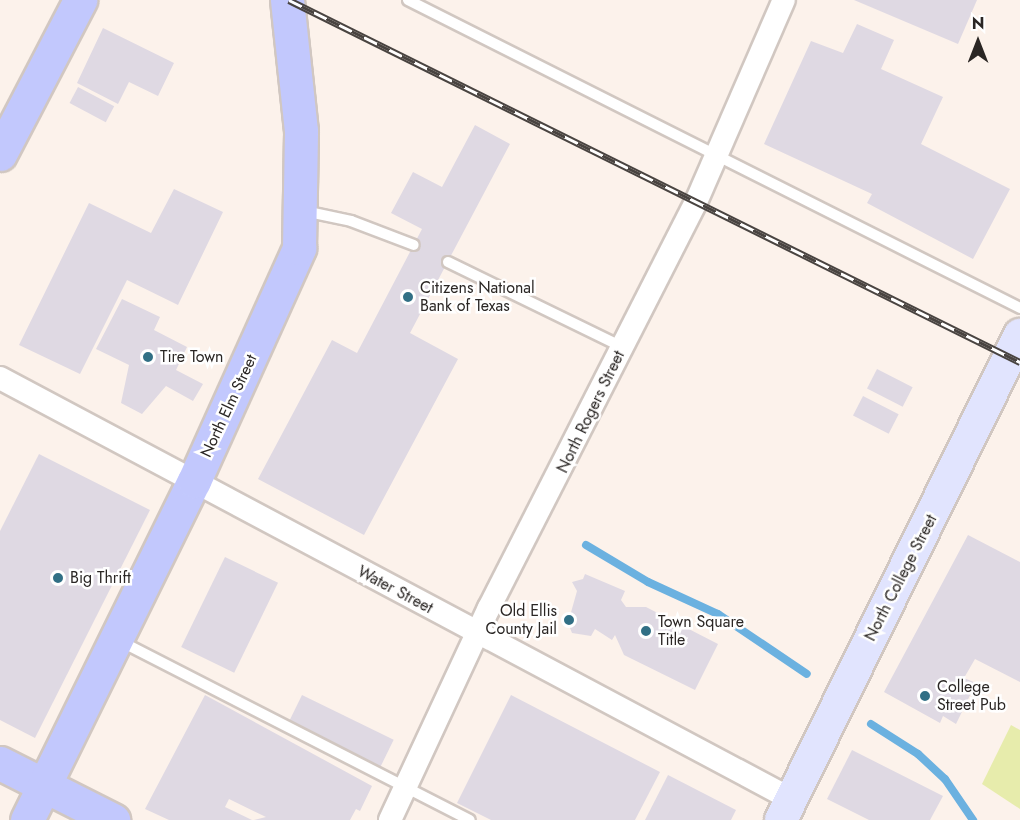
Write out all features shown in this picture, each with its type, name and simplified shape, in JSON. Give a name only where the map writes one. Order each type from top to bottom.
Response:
[{"type":"main road","points":[[0,154],[80,0]]},
{"type":"main road","name":"North Elm Street","points":[[27,820],[194,481],[283,291],[299,248],[303,211],[287,0]]},
{"type":"main road","points":[[0,763],[113,820]]},
{"type":"street","name":"North Rogers Street","points":[[390,820],[478,632],[716,157],[784,0]]},
{"type":"street","name":"North College Street","points":[[786,809],[1020,335]]},
{"type":"street","name":"Water Street","points":[[0,378],[478,632],[786,809]]},
{"type":"lane","points":[[408,0],[1020,308]]},
{"type":"lane","points":[[303,211],[351,221],[414,245]]},
{"type":"lane","points":[[448,262],[622,347]]},
{"type":"lane","points":[[116,639],[470,820]]},
{"type":"green space","points":[[1011,725],[1020,730],[1020,809],[982,784]]},
{"type":"building","points":[[854,0],[977,0],[958,44]]},
{"type":"building","points":[[857,24],[894,40],[881,69],[943,97],[921,144],[1010,189],[973,259],[867,203],[872,194],[764,144],[811,41],[843,53]]},
{"type":"building","points":[[103,28],[174,63],[158,96],[129,82],[118,104],[77,83]]},
{"type":"building","points":[[78,87],[114,106],[106,122],[70,103]]},
{"type":"building","name":"Citizens National Bank of Texas","points":[[475,125],[510,144],[410,333],[458,359],[364,535],[258,479],[332,340],[357,353],[422,229],[391,213],[413,172],[442,187]]},
{"type":"building","points":[[174,189],[223,212],[178,305],[127,280],[80,374],[19,345],[89,203],[151,233]]},
{"type":"building","name":"Tire Town","points":[[122,299],[160,317],[154,330],[187,347],[176,370],[203,384],[193,401],[166,386],[142,414],[121,403],[129,365],[96,349]]},
{"type":"building","points":[[877,369],[913,387],[903,407],[867,389]]},
{"type":"building","points":[[863,396],[899,414],[889,434],[853,416]]},
{"type":"building","name":"Big Thrift","points":[[39,454],[150,510],[35,738],[0,720],[0,531]]},
{"type":"building","points":[[968,535],[1020,562],[1020,682],[975,659],[964,678],[976,683],[956,724],[943,716],[940,723],[884,692]]},
{"type":"building","points":[[225,557],[278,583],[234,673],[181,647]]},
{"type":"building","name":"Town Square Title","points":[[585,574],[625,591],[621,600],[626,607],[646,607],[718,644],[695,690],[624,655],[615,635],[612,640],[595,629],[591,636],[572,633],[568,623],[577,591],[572,582],[583,579]]},
{"type":"building","points":[[205,695],[372,786],[360,811],[356,809],[350,820],[254,820],[266,817],[229,799],[225,807],[252,820],[169,820],[145,809]]},
{"type":"building","points":[[302,695],[394,740],[380,768],[288,723]]},
{"type":"building","points":[[511,695],[660,772],[635,820],[491,820],[457,803]]},
{"type":"building","points":[[852,750],[943,796],[930,820],[869,820],[827,799]]},
{"type":"building","points":[[668,775],[736,810],[731,820],[645,820]]},
{"type":"waterway","points":[[586,545],[648,582],[718,614],[807,674]]},
{"type":"waterway","points":[[871,724],[918,754],[945,779],[973,820]]},
{"type":"railway","points":[[289,0],[1020,362]]},
{"type":"place","name":"Citizens National Bank of Texas","points":[[408,297]]},
{"type":"place","name":"Tire Town","points":[[148,357]]},
{"type":"place","name":"Big Thrift","points":[[58,578]]},
{"type":"place","name":"Old Ellis County Jail","points":[[569,620]]},
{"type":"place","name":"Town Square Title","points":[[646,631]]},
{"type":"place","name":"College Street Pub","points":[[925,696]]}]
